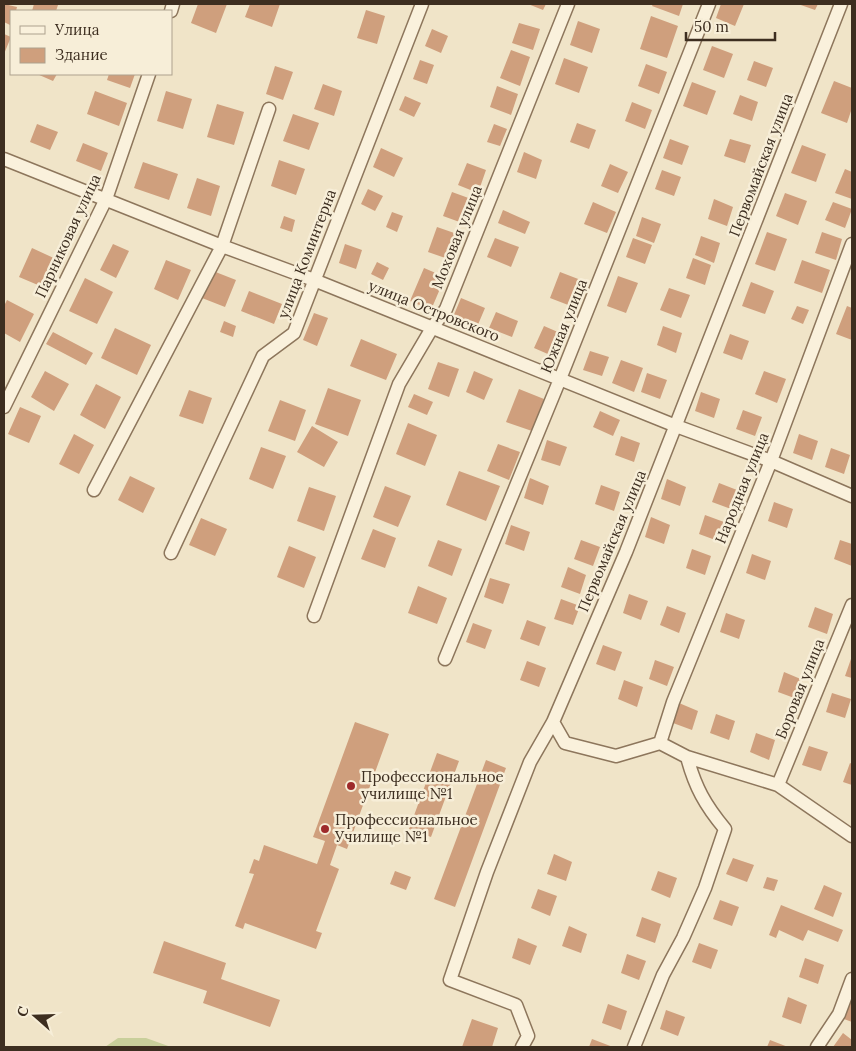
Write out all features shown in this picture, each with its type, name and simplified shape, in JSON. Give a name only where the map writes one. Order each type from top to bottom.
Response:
[{"type":"street","name":"улица Коминтерна","points":[[171,553],[263,356],[294,333],[422,4]]},
{"type":"street","name":"Моховая улица","points":[[314,616],[399,384],[432,328],[446,309],[568,4]]},
{"type":"street","name":"Южная улица","points":[[445,659],[560,379],[709,4]]},
{"type":"street","name":"Первомайская улица","points":[[522,1047],[528,1036],[516,1005],[450,980],[488,872],[530,762],[553,722],[626,552],[841,4]]},
{"type":"street","name":"Парниковая улица","points":[[4,407],[106,199],[149,75]]},
{"type":"street","points":[[94,490],[222,246],[269,109]]},
{"type":"street","name":"улица Островского","points":[[4,159],[222,246],[314,280],[676,426],[770,461],[852,496]]},
{"type":"street","name":"Народная улица","points":[[660,743],[673,702],[770,461],[852,244]]},
{"type":"street","name":"Боровая улица","points":[[778,785],[852,605]]},
{"type":"street","points":[[553,722],[565,744],[616,756],[660,743],[687,757],[778,785],[852,836]]},
{"type":"street","points":[[634,1047],[663,975],[680,944],[705,888],[725,828],[708,809],[692,775],[687,757]]},
{"type":"street","points":[[817,1047],[839,1014],[852,979]]},
{"type":"green space","points":[[118,1038],[146,1038],[171,1047],[105,1047]]},
{"type":"building","points":[[4,4],[17,7],[16,10],[10,10],[10,25],[4,22]]},
{"type":"building","points":[[34,4],[58,5],[56,10],[32,10]]},
{"type":"building","points":[[198,4],[227,4],[216,33],[191,23]]},
{"type":"building","points":[[250,4],[280,4],[272,27],[245,17]]},
{"type":"building","points":[[528,4],[546,4],[543,10]]},
{"type":"building","points":[[653,4],[683,4],[679,16],[652,6]]},
{"type":"building","points":[[721,4],[744,4],[735,26],[716,18]]},
{"type":"building","points":[[798,4],[818,4],[815,10]]},
{"type":"building","points":[[366,10],[385,16],[377,44],[357,38]]},
{"type":"building","points":[[651,16],[678,26],[667,58],[640,49]]},
{"type":"building","points":[[578,21],[600,29],[592,53],[570,45]]},
{"type":"building","points":[[519,23],[540,29],[533,50],[512,43]]},
{"type":"building","points":[[432,29],[448,36],[441,53],[425,46]]},
{"type":"building","points":[[4,34],[10,37],[10,39],[4,54]]},
{"type":"building","points":[[712,46],[733,54],[724,78],[703,70]]},
{"type":"building","points":[[511,50],[530,57],[520,86],[500,78]]},
{"type":"building","points":[[564,58],[588,67],[579,93],[555,84]]},
{"type":"building","points":[[420,60],[434,65],[427,84],[413,79]]},
{"type":"building","points":[[754,61],[773,68],[766,87],[747,80]]},
{"type":"building","points":[[646,64],[667,72],[659,94],[638,86]]},
{"type":"building","points":[[275,66],[293,72],[283,100],[266,94]]},
{"type":"building","points":[[39,75],[56,75],[53,81]]},
{"type":"building","points":[[109,75],[135,75],[130,88],[107,80]]},
{"type":"building","points":[[834,81],[852,88],[852,108],[847,123],[821,113]]},
{"type":"building","points":[[692,82],[716,91],[707,115],[683,106]]},
{"type":"building","points":[[323,84],[342,91],[334,116],[314,109]]},
{"type":"building","points":[[497,86],[518,94],[511,115],[490,107]]},
{"type":"building","points":[[95,91],[127,103],[119,126],[87,114]]},
{"type":"building","points":[[166,91],[192,99],[183,129],[157,121]]},
{"type":"building","points":[[740,95],[758,102],[752,121],[733,114]]},
{"type":"building","points":[[405,96],[421,103],[414,117],[399,110]]},
{"type":"building","points":[[632,102],[652,110],[645,129],[625,121]]},
{"type":"building","points":[[217,104],[244,112],[234,145],[207,137]]},
{"type":"building","points":[[293,114],[319,123],[309,150],[283,141]]},
{"type":"building","points":[[577,123],[596,130],[589,149],[570,142]]},
{"type":"building","points":[[37,124],[58,132],[50,150],[30,142]]},
{"type":"building","points":[[494,124],[507,129],[500,146],[487,142]]},
{"type":"building","points":[[670,139],[689,146],[682,165],[663,158]]},
{"type":"building","points":[[730,139],[751,145],[745,163],[724,156]]},
{"type":"building","points":[[83,143],[108,153],[101,171],[76,161]]},
{"type":"building","points":[[802,145],[826,154],[816,182],[791,173]]},
{"type":"building","points":[[381,148],[403,158],[394,177],[373,167]]},
{"type":"building","points":[[524,152],[542,160],[536,179],[517,172]]},
{"type":"building","points":[[279,160],[305,169],[296,195],[271,186]]},
{"type":"building","points":[[143,162],[178,174],[169,200],[134,188]]},
{"type":"building","points":[[467,163],[486,170],[478,193],[458,185]]},
{"type":"building","points":[[610,164],[628,172],[618,193],[601,186]]},
{"type":"building","points":[[845,169],[852,172],[852,199],[835,193]]},
{"type":"building","points":[[662,170],[681,177],[674,196],[655,189]]},
{"type":"building","points":[[197,178],[220,186],[211,216],[187,208]]},
{"type":"building","points":[[368,189],[383,196],[375,211],[361,204]]},
{"type":"building","points":[[452,192],[474,200],[465,224],[443,216]]},
{"type":"building","points":[[785,193],[807,201],[798,225],[776,216]]},
{"type":"building","points":[[714,199],[733,207],[727,226],[708,219]]},
{"type":"building","points":[[593,202],[616,212],[607,233],[584,224]]},
{"type":"building","points":[[833,202],[852,209],[845,228],[825,220]]},
{"type":"building","points":[[503,210],[530,222],[525,234],[498,223]]},
{"type":"building","points":[[392,212],[403,216],[397,232],[386,227]]},
{"type":"building","points":[[284,216],[295,220],[292,232],[280,228]]},
{"type":"building","points":[[642,217],[661,224],[654,243],[636,236]]},
{"type":"building","points":[[437,227],[460,235],[451,260],[428,252]]},
{"type":"building","points":[[767,232],[787,239],[775,271],[755,264]]},
{"type":"building","points":[[822,232],[842,239],[836,260],[815,253]]},
{"type":"building","points":[[701,236],[720,243],[714,263],[695,255]]},
{"type":"building","points":[[495,238],[519,247],[511,267],[487,257]]},
{"type":"building","points":[[633,238],[652,245],[645,264],[626,257]]},
{"type":"building","points":[[113,244],[129,251],[116,278],[100,270]]},
{"type":"building","points":[[345,244],[362,250],[356,269],[339,263]]},
{"type":"building","points":[[32,248],[58,260],[45,288],[19,277]]},
{"type":"building","points":[[693,258],[711,265],[705,285],[686,278]]},
{"type":"building","points":[[166,260],[191,270],[178,300],[154,289]]},
{"type":"building","points":[[802,260],[830,270],[822,293],[794,283]]},
{"type":"building","points":[[377,262],[389,268],[383,280],[371,274]]},
{"type":"building","points":[[424,268],[445,277],[431,310],[410,301]]},
{"type":"building","points":[[213,271],[236,280],[225,307],[202,298]]},
{"type":"building","points":[[560,272],[586,282],[576,308],[550,298]]},
{"type":"building","points":[[618,276],[638,283],[626,313],[607,306]]},
{"type":"building","points":[[85,278],[113,292],[97,324],[69,311]]},
{"type":"building","points":[[751,282],[774,291],[765,314],[742,306]]},
{"type":"building","points":[[669,288],[690,295],[681,318],[660,310]]},
{"type":"building","points":[[249,291],[282,304],[274,324],[241,311]]},
{"type":"building","points":[[461,298],[485,308],[477,327],[453,317]]},
{"type":"building","points":[[7,300],[34,314],[20,342],[4,333],[4,306]]},
{"type":"building","points":[[797,306],[809,310],[803,324],[791,319]]},
{"type":"building","points":[[847,306],[852,308],[852,340],[836,334]]},
{"type":"building","points":[[496,312],[518,321],[512,337],[489,328]]},
{"type":"building","points":[[314,313],[328,318],[317,346],[303,340]]},
{"type":"building","points":[[224,321],[236,326],[233,337],[220,332]]},
{"type":"building","points":[[544,326],[567,336],[557,358],[534,348]]},
{"type":"building","points":[[663,326],[682,333],[676,353],[657,345]]},
{"type":"building","points":[[115,328],[151,345],[137,375],[101,358]]},
{"type":"building","points":[[53,332],[93,353],[86,365],[46,344]]},
{"type":"building","points":[[730,334],[749,341],[742,360],[723,353]]},
{"type":"building","points":[[361,339],[397,354],[386,380],[350,366]]},
{"type":"building","points":[[590,351],[609,357],[602,376],[583,370]]},
{"type":"building","points":[[621,360],[643,368],[634,392],[612,383]]},
{"type":"building","points":[[438,362],[459,369],[449,397],[428,389]]},
{"type":"building","points":[[45,371],[69,384],[54,411],[31,397]]},
{"type":"building","points":[[474,371],[493,379],[484,400],[466,392]]},
{"type":"building","points":[[764,371],[786,379],[777,403],[755,394]]},
{"type":"building","points":[[647,373],[667,380],[660,399],[641,392]]},
{"type":"building","points":[[96,384],[121,397],[105,429],[80,415]]},
{"type":"building","points":[[328,388],[361,400],[348,436],[315,424]]},
{"type":"building","points":[[519,389],[544,399],[532,431],[506,422]]},
{"type":"building","points":[[189,390],[212,398],[203,424],[179,416]]},
{"type":"building","points":[[701,392],[720,399],[714,418],[695,411]]},
{"type":"building","points":[[414,394],[433,402],[427,415],[408,407]]},
{"type":"building","points":[[280,400],[306,410],[295,441],[268,431]]},
{"type":"building","points":[[20,407],[41,416],[29,443],[8,434]]},
{"type":"building","points":[[743,410],[762,417],[755,436],[736,429]]},
{"type":"building","points":[[600,411],[620,420],[613,436],[593,427]]},
{"type":"building","points":[[408,423],[437,435],[425,466],[396,454]]},
{"type":"building","points":[[312,426],[338,442],[324,467],[297,452]]},
{"type":"building","points":[[74,434],[94,445],[79,474],[59,464]]},
{"type":"building","points":[[799,434],[818,441],[812,460],[793,453]]},
{"type":"building","points":[[621,436],[640,443],[634,462],[615,455]]},
{"type":"building","points":[[547,440],[567,447],[560,466],[541,460]]},
{"type":"building","points":[[498,444],[520,452],[509,480],[487,471]]},
{"type":"building","points":[[261,447],[286,456],[273,489],[249,479]]},
{"type":"building","points":[[831,448],[850,455],[844,474],[825,467]]},
{"type":"building","points":[[459,471],[500,486],[486,521],[446,505]]},
{"type":"building","points":[[130,476],[155,488],[143,513],[118,500]]},
{"type":"building","points":[[530,478],[549,486],[543,505],[524,498]]},
{"type":"building","points":[[667,479],[686,487],[680,506],[661,499]]},
{"type":"building","points":[[719,483],[737,490],[731,509],[712,502]]},
{"type":"building","points":[[601,485],[620,492],[614,511],[595,504]]},
{"type":"building","points":[[385,486],[411,496],[398,527],[373,517]]},
{"type":"building","points":[[309,487],[336,496],[324,531],[297,521]]},
{"type":"building","points":[[774,502],[793,509],[787,528],[768,521]]},
{"type":"building","points":[[705,515],[724,522],[718,541],[699,534]]},
{"type":"building","points":[[651,517],[670,525],[664,544],[645,537]]},
{"type":"building","points":[[201,518],[227,529],[215,556],[189,545]]},
{"type":"building","points":[[511,525],[530,532],[524,551],[505,544]]},
{"type":"building","points":[[373,529],[396,538],[385,568],[361,559]]},
{"type":"building","points":[[438,540],[462,549],[452,576],[428,566]]},
{"type":"building","points":[[581,540],[600,547],[593,566],[574,559]]},
{"type":"building","points":[[840,540],[852,544],[852,566],[834,559]]},
{"type":"building","points":[[289,546],[316,557],[304,588],[277,577]]},
{"type":"building","points":[[692,549],[711,556],[705,575],[686,568]]},
{"type":"building","points":[[752,554],[771,561],[765,580],[746,573]]},
{"type":"building","points":[[568,567],[586,575],[580,594],[561,587]]},
{"type":"building","points":[[490,578],[510,584],[503,604],[484,597]]},
{"type":"building","points":[[418,586],[447,598],[437,624],[408,613]]},
{"type":"building","points":[[629,594],[648,601],[641,620],[623,613]]},
{"type":"building","points":[[561,599],[580,606],[573,625],[554,619]]},
{"type":"building","points":[[667,606],[686,613],[679,633],[660,625]]},
{"type":"building","points":[[815,607],[833,614],[827,634],[808,627]]},
{"type":"building","points":[[726,613],[745,620],[739,639],[720,632]]},
{"type":"building","points":[[527,620],[546,627],[539,646],[520,639]]},
{"type":"building","points":[[473,623],[492,630],[485,649],[466,642]]},
{"type":"building","points":[[603,645],[622,652],[615,671],[596,664]]},
{"type":"building","points":[[852,656],[852,678],[845,676]]},
{"type":"building","points":[[655,660],[674,667],[667,686],[649,679]]},
{"type":"building","points":[[527,661],[546,668],[539,687],[520,680]]},
{"type":"building","points":[[784,672],[803,680],[797,699],[778,692]]},
{"type":"building","points":[[624,680],[643,687],[637,707],[618,699]]},
{"type":"building","points":[[832,693],[851,699],[845,718],[826,712]]},
{"type":"building","points":[[679,703],[698,711],[692,730],[673,723]]},
{"type":"building","points":[[716,714],[735,721],[729,740],[710,733]]},
{"type":"building","name":"Профессиональное училище №1","points":[[355,722],[389,734],[347,849],[337,845],[330,865],[339,869],[316,931],[322,933],[316,949],[245,923],[243,929],[235,926],[254,874],[249,873],[254,859],[259,861],[264,845],[317,864],[325,841],[313,837]]},
{"type":"building","points":[[756,733],[775,740],[769,760],[750,752]]},
{"type":"building","points":[[809,746],[828,752],[821,771],[802,765]]},
{"type":"building","points":[[437,753],[459,761],[431,837],[409,829]]},
{"type":"building","points":[[486,760],[506,768],[455,907],[434,899]]},
{"type":"building","points":[[850,763],[852,764],[852,785],[843,782]]},
{"type":"building","points":[[554,854],[572,862],[566,881],[547,874]]},
{"type":"building","points":[[733,858],[754,865],[747,882],[726,874]]},
{"type":"building","points":[[395,871],[411,877],[406,890],[390,884]]},
{"type":"building","points":[[658,871],[677,878],[670,898],[651,890]]},
{"type":"building","points":[[767,877],[778,880],[774,891],[763,888]]},
{"type":"building","points":[[824,885],[842,893],[833,917],[814,909]]},
{"type":"building","points":[[538,889],[557,896],[550,916],[531,908]]},
{"type":"building","points":[[720,900],[739,907],[732,926],[713,919]]},
{"type":"building","points":[[781,905],[843,930],[838,942],[808,930],[803,941],[779,930],[776,938],[769,935]]},
{"type":"building","points":[[642,917],[661,924],[655,943],[636,936]]},
{"type":"building","points":[[569,926],[587,934],[581,953],[562,946]]},
{"type":"building","points":[[518,938],[537,946],[530,965],[512,958]]},
{"type":"building","points":[[164,941],[226,963],[221,979],[280,1000],[270,1027],[203,1003],[207,991],[153,973]]},
{"type":"building","points":[[699,943],[718,950],[711,969],[692,962]]},
{"type":"building","points":[[627,954],[646,961],[639,980],[621,973]]},
{"type":"building","points":[[805,958],[824,965],[818,984],[799,977]]},
{"type":"building","points":[[788,997],[807,1005],[801,1024],[782,1017]]},
{"type":"building","points":[[852,1000],[852,1022],[844,1019]]},
{"type":"building","points":[[608,1004],[627,1011],[621,1030],[602,1023]]},
{"type":"building","points":[[666,1010],[685,1017],[678,1036],[660,1029]]},
{"type":"building","points":[[472,1019],[498,1028],[492,1047],[462,1047]]},
{"type":"building","points":[[843,1033],[852,1040],[852,1047],[833,1047]]},
{"type":"building","points":[[592,1039],[613,1047],[589,1047]]},
{"type":"building","points":[[770,1040],[788,1047],[767,1047]]},
{"type":"place","name":"Профессиональное училище №1","points":[[351,786]]},
{"type":"place","name":"Профессиональное Училище №1","points":[[325,829]]}]
